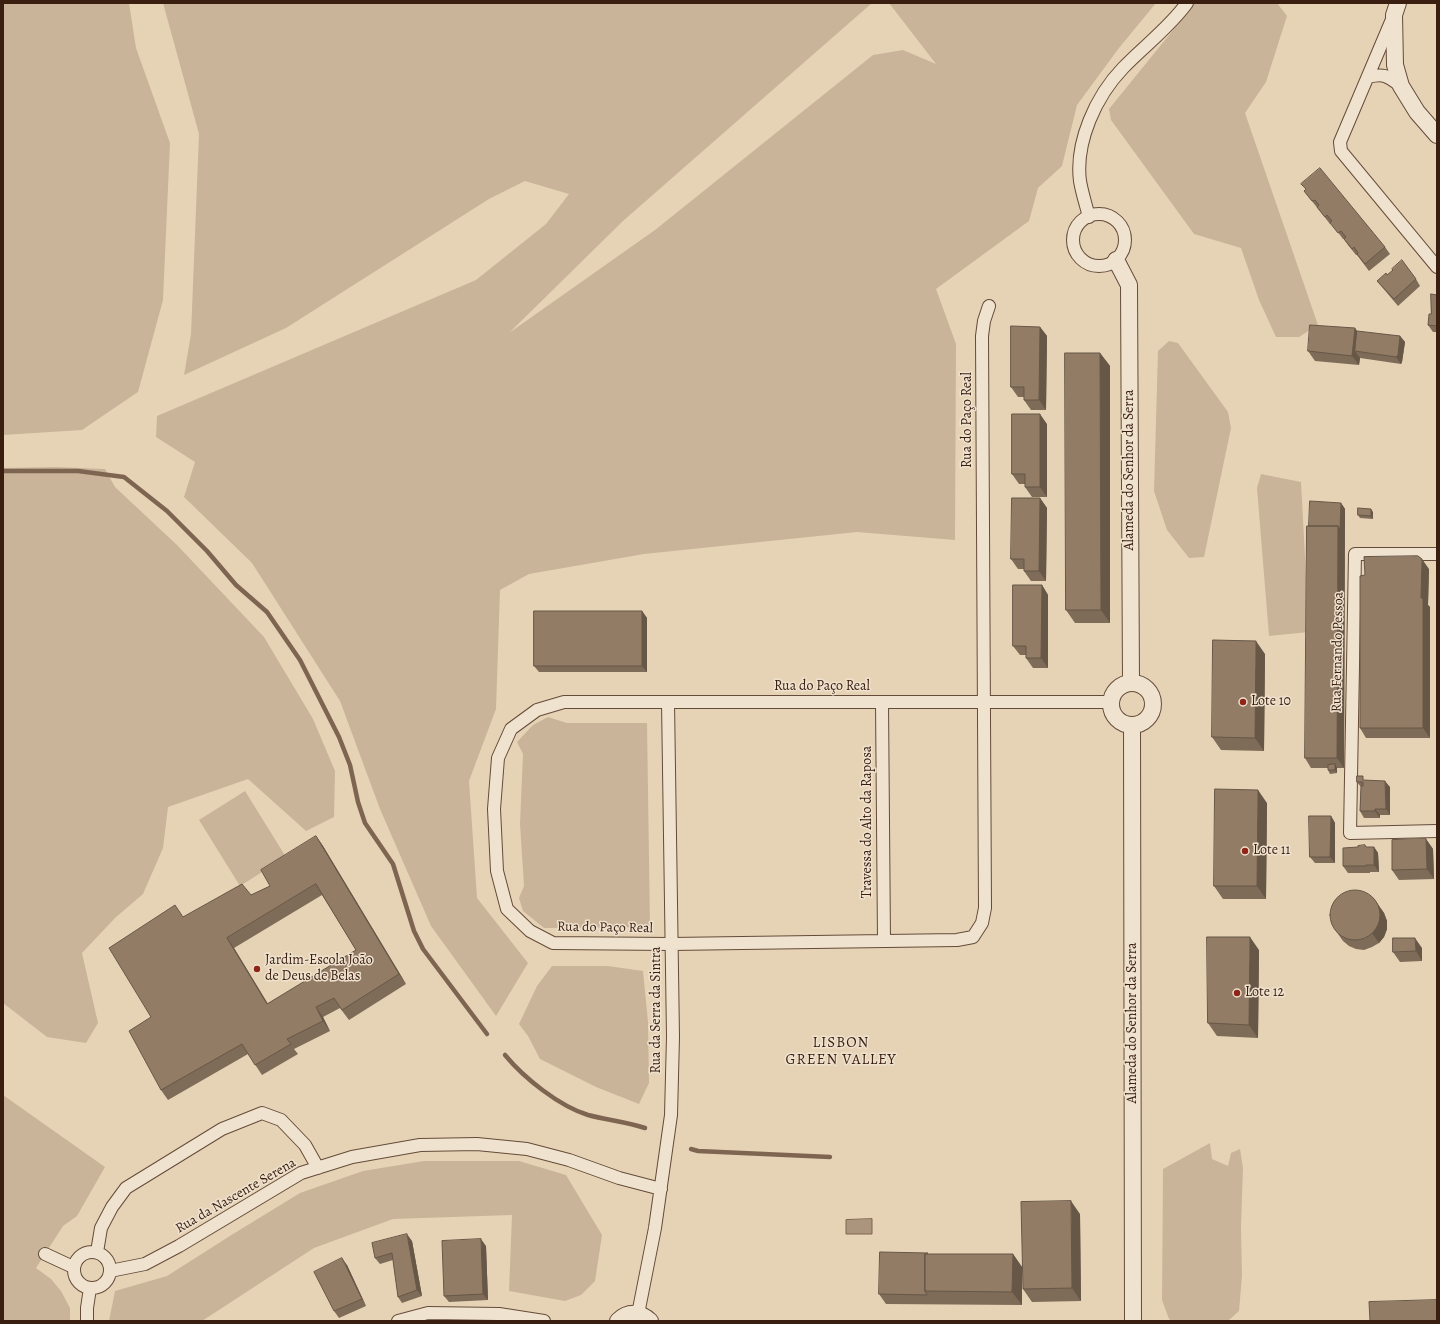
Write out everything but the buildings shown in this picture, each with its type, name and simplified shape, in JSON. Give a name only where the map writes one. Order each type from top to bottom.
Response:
[{"type":"street","points":[[1089,217],[1080,181],[1080,154],[1088,122],[1101,97],[1122,69],[1177,17],[1187,3]]},
{"type":"street","points":[[1396,9],[1340,142],[1341,151],[1437,267]]},
{"type":"street","points":[[1396,9],[1395,65],[1401,86],[1417,112],[1437,135]]},
{"type":"street","points":[[1368,77],[1380,74],[1388,76],[1401,86]]},
{"type":"street","points":[[1099,214],[1110,217],[1118,223],[1124,232],[1125,242],[1123,252],[1116,260],[1108,265],[1099,266],[1090,264],[1082,260],[1076,252],[1073,242],[1075,232],[1080,223],[1089,217],[1099,214]]},
{"type":"street","name":"Alameda do Senhor da Serra","points":[[1116,260],[1129,285],[1131,683]]},
{"type":"street","name":"Rua do Paço Real","points":[[989,306],[984,321],[982,336],[985,702],[985,908],[982,923],[973,937],[957,940],[671,944],[553,943],[530,931],[507,909],[497,870],[494,809],[498,758],[511,729],[537,710],[564,702],[668,702],[882,702],[985,702],[1111,702]]},
{"type":"street","name":"Rua Fernando Pessoa","points":[[1437,554],[1355,554],[1350,833],[1437,831]]},
{"type":"street","points":[[1131,683],[1139,684],[1146,689],[1151,696],[1153,704],[1147,719],[1132,725],[1123,723],[1116,718],[1112,711],[1111,702],[1112,695],[1117,689],[1124,684],[1131,683]]},
{"type":"street","name":"Rua da Serra da Sintra","points":[[644,1317],[671,1115],[674,1037],[671,944],[668,702]]},
{"type":"street","name":"Travessa do Alto da Raposa","points":[[882,702],[884,941]]},
{"type":"street","name":"Alameda do Senhor da Serra","points":[[1132,725],[1133,1321]]},
{"type":"street","points":[[97,1252],[101,1228],[112,1207],[126,1188],[222,1129],[262,1112],[281,1120],[305,1145],[318,1168]]},
{"type":"street","name":"Rua da Nascente Serena","points":[[110,1271],[145,1264],[179,1246],[301,1173],[352,1157],[420,1145],[477,1144],[527,1149],[569,1160],[619,1178],[661,1189]]},
{"type":"street","points":[[84,1252],[97,1252],[107,1259],[110,1271],[109,1277],[101,1286],[90,1288],[84,1287],[75,1279],[73,1267],[79,1256],[84,1252]]},
{"type":"street","points":[[45,1254],[73,1267]]},
{"type":"street","points":[[87,1321],[86,1308],[90,1288]]},
{"type":"street","points":[[398,1321],[428,1313],[452,1313],[499,1314],[544,1321]]},
{"type":"street","points":[[618,1321],[622,1317],[630,1314],[644,1317]]},
{"type":"shaded area","points":[[3,3],[129,3],[136,48],[170,143],[163,300],[138,392],[82,430],[3,435]]},
{"type":"shaded area","points":[[163,3],[872,3],[623,221],[509,333],[655,230],[873,55],[903,50],[936,64],[889,3],[1156,3],[1119,48],[1077,105],[1062,166],[1038,188],[1029,221],[936,289],[956,344],[955,540],[857,532],[644,554],[529,574],[500,590],[496,709],[469,781],[477,898],[528,963],[496,1016],[431,926],[380,809],[340,701],[252,563],[184,497],[195,462],[156,437],[157,416],[476,280],[546,224],[569,194],[525,181],[489,199],[286,328],[184,375],[191,334],[199,134]]},
{"type":"shaded area","points":[[1195,3],[1277,3],[1287,16],[1266,82],[1245,113],[1318,325],[1299,337],[1276,337],[1259,300],[1241,248],[1194,234],[1111,120],[1109,109]]},
{"type":"shaded area","points":[[1169,341],[1178,343],[1228,412],[1231,428],[1204,557],[1189,558],[1167,530],[1154,491],[1158,351]]},
{"type":"shaded area","points":[[55,467],[105,469],[115,487],[177,545],[264,637],[313,719],[335,771],[334,817],[306,831],[248,779],[168,807],[163,848],[143,894],[115,918],[82,953],[98,1023],[86,1043],[47,1037],[3,1003],[3,468]]},
{"type":"shaded area","points":[[1261,474],[1301,482],[1309,632],[1269,636],[1257,488]]},
{"type":"shaded area","points":[[548,717],[567,723],[647,723],[650,927],[544,928],[523,911],[519,898],[524,886],[520,824],[523,754],[517,742],[533,725]]},
{"type":"shaded area","points":[[245,791],[286,857],[240,886],[199,820]]},
{"type":"shaded area","points":[[552,966],[608,966],[643,971],[648,1022],[649,1083],[639,1104],[596,1087],[540,1059],[528,1036],[519,1024],[537,986]]},
{"type":"shaded area","points":[[3,1095],[105,1167],[77,1216],[63,1226],[36,1268],[51,1279],[61,1291],[70,1308],[70,1321],[3,1321]]},
{"type":"shaded area","points":[[1210,1143],[1212,1159],[1228,1166],[1231,1153],[1240,1149],[1243,1168],[1241,1227],[1242,1276],[1239,1311],[1228,1321],[1172,1321],[1169,1319],[1162,1300],[1163,1169]]},
{"type":"shaded area","points":[[424,1161],[519,1161],[566,1175],[602,1235],[595,1281],[581,1295],[565,1301],[509,1291],[512,1215],[393,1219],[314,1248],[202,1321],[109,1321],[115,1291],[167,1276],[300,1193],[363,1171]]},
{"type":"shaded area","points":[[872,1219],[872,1234],[846,1234],[846,1220]]},
{"type":"waterway","points":[[3,471],[78,471],[124,477],[167,511],[207,551],[236,585],[267,612],[300,660],[339,737],[350,765],[358,802],[365,823],[393,864],[414,931],[423,949],[487,1034]]},
{"type":"waterway","points":[[505,1055],[532,1082],[565,1105],[588,1115],[645,1128]]},
{"type":"waterway","points":[[691,1149],[698,1151],[830,1157]]},
{"type":"place","name":"Lote 10","points":[[1243,702]]},
{"type":"place","name":"Lote 11","points":[[1245,851]]},
{"type":"place","name":"Jardim-Escola João de Deus de Belas","points":[[257,969]]},
{"type":"place","name":"Lote 12","points":[[1237,993]]},
{"type":"district","name":"LISBON GREEN VALLEY","points":[[841,1052]]}]
